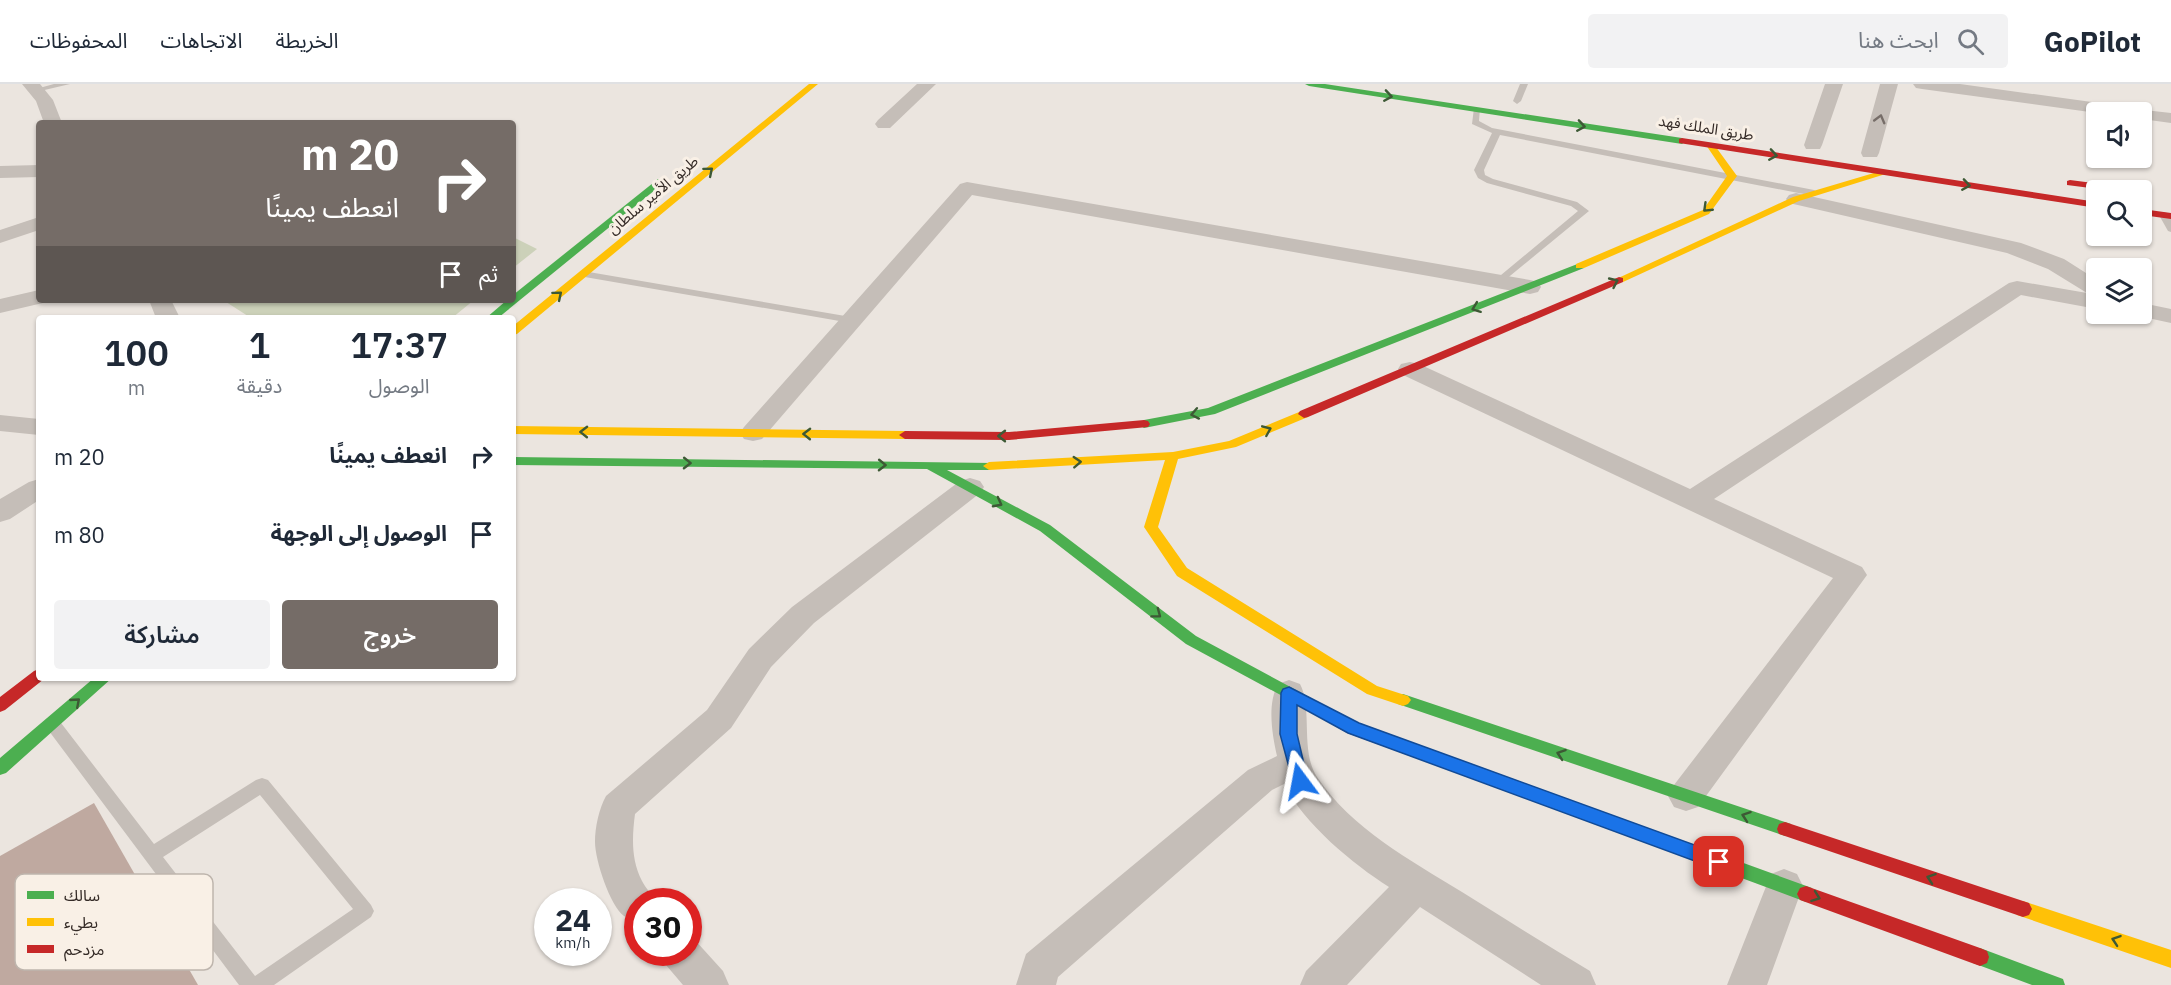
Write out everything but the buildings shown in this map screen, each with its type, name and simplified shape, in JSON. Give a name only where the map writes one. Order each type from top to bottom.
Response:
[{"type":"main road","name":"طريق الأمير سلطان","points":[[516,330],[814,84]]},
{"type":"main road","name":"طريق الملك فهد","points":[[1309,84],[2086,203]]},
{"type":"main road","points":[[1401,84],[1471,94]]},
{"type":"main road","points":[[516,430],[635,447],[928,465],[1006,466],[1173,456],[1232,444],[1410,369],[1706,212],[1732,176],[1710,145]]},
{"type":"main road","name":"طريق الأمير سلطان","points":[[516,298],[674,171]]},
{"type":"main road","points":[[516,461],[753,433],[1009,436],[1150,423],[1211,411],[1545,296],[1805,196],[1887,172]]},
{"type":"main road","points":[[2055,180],[2086,184]]},
{"type":"main road","points":[[2152,213],[2167,215]]},
{"type":"main road","name":"طريق الأمير سلطان","points":[[495,315],[510,303]]},
{"type":"main road","points":[[1173,456],[1151,527],[1182,572],[1372,690],[2171,959]]},
{"type":"main road","points":[[928,465],[1045,528],[1191,640],[1353,728],[1784,886],[2002,976],[2056,985]]},
{"type":"main road","points":[[0,705],[36,677]]},
{"type":"main road","points":[[0,768],[100,681]]},
{"type":"street","points":[[884,124],[927,84]]},
{"type":"street","points":[[1813,145],[1834,84]]},
{"type":"street","points":[[1870,153],[1889,84]]},
{"type":"street","points":[[1922,84],[2086,106]]},
{"type":"street","points":[[33,87],[44,100],[52,120]]},
{"type":"street","points":[[2152,115],[2171,118]]},
{"type":"street","points":[[0,172],[36,171]]},
{"type":"street","points":[[753,433],[967,188],[1499,282],[1545,296]]},
{"type":"street","points":[[1805,196],[2013,248],[2056,264],[2086,283]]},
{"type":"street","points":[[0,237],[36,225]]},
{"type":"street","points":[[1691,501],[2017,288],[2086,300]]},
{"type":"street","points":[[0,306],[36,298]]},
{"type":"street","points":[[2152,312],[2171,316]]},
{"type":"street","points":[[1410,369],[1852,574],[1686,796]]},
{"type":"street","points":[[0,423],[36,427]]},
{"type":"street","points":[[625,888],[613,843],[618,807],[719,719],[760,658],[803,615],[970,487]]},
{"type":"street","points":[[0,512],[36,490]]},
{"type":"street","points":[[1289,693],[1288,734],[1300,781],[1332,820],[1376,859],[1576,985]]},
{"type":"street","points":[[1036,985],[1040,966],[1260,780],[1296,764]]},
{"type":"street","points":[[1320,985],[1416,885]]},
{"type":"street","points":[[1746,985],[1784,886]]},
{"type":"street","points":[[692,966],[709,985]]},
{"type":"lane","points":[[33,87],[66,84]]},
{"type":"lane","points":[[1517,101],[1524,84]]},
{"type":"lane","points":[[1477,110],[1475,122],[1480,127],[1497,132],[1732,176],[1805,196]]},
{"type":"lane","points":[[1497,132],[1479,170],[1481,176],[1490,182],[1574,204],[1584,211],[1499,282]]},
{"type":"lane","points":[[2167,215],[2171,229]]},
{"type":"lane","points":[[583,274],[852,320]]},
{"type":"lane","points":[[51,723],[165,874]]},
{"type":"lane","points":[[151,855],[262,785],[365,911],[258,985]]},
{"type":"lane","points":[[213,936],[250,985]]},
{"type":"green space","points":[[516,238],[537,249],[516,266]]},
{"type":"green space","points":[[228,303],[470,303],[456,315],[246,315]]},
{"type":"traffic: fast","points":[[1309,84],[1682,141]]},
{"type":"traffic: fast","points":[[516,298],[661,181]]},
{"type":"traffic: fast","points":[[1144,424],[1211,411],[1580,266]]},
{"type":"traffic: fast","points":[[495,315],[510,303]]},
{"type":"traffic: fast","points":[[516,461],[989,466]]},
{"type":"traffic: fast","points":[[932,467],[1045,528],[1191,640],[1304,701]]},
{"type":"traffic: fast","points":[[0,768],[101,681]]},
{"type":"traffic: fast","points":[[1403,700],[1785,829]]},
{"type":"traffic: fast","points":[[1537,795],[1806,894]]},
{"type":"traffic: fast","points":[[1980,957],[2056,985]]},
{"type":"traffic: slow","points":[[516,330],[814,84]]},
{"type":"traffic: slow","points":[[1580,266],[1706,212],[1732,176],[1710,145]]},
{"type":"traffic: slow","points":[[1619,280],[1796,199],[1887,172]]},
{"type":"traffic: slow","points":[[989,466],[1173,456],[1232,444],[1304,414]]},
{"type":"traffic: slow","points":[[516,430],[905,435]]},
{"type":"traffic: slow","points":[[1173,456],[1151,527],[1182,572],[1372,690],[1403,700]]},
{"type":"traffic: slow","points":[[2023,909],[2171,959]]},
{"type":"traffic: jam","points":[[1682,141],[2086,203]]},
{"type":"traffic: jam","points":[[2070,183],[2086,185]]},
{"type":"traffic: jam","points":[[2152,213],[2171,216]]},
{"type":"traffic: jam","points":[[1304,414],[1619,280]]},
{"type":"traffic: jam","points":[[905,435],[1009,436],[1144,424]]},
{"type":"traffic: jam","points":[[0,706],[36,677]]},
{"type":"traffic: jam","points":[[1304,701],[1353,728],[1537,795]]},
{"type":"traffic: jam","points":[[1785,829],[2023,909]]},
{"type":"traffic: jam","points":[[1806,894],[1980,957]]},
{"type":"route","points":[[1300,781],[1288,734],[1289,693],[1353,728],[1719,862]]}]
